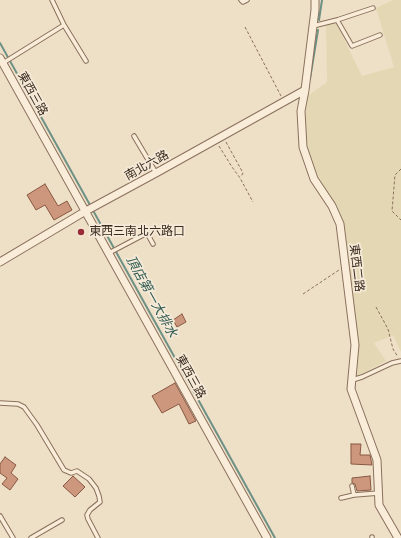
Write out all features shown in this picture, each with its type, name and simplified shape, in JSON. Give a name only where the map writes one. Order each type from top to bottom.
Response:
[{"type":"street","name":"東西二路","points":[[314,0],[315,10],[305,90],[300,111],[303,147],[314,179],[332,206],[340,224],[344,267],[355,345],[351,389],[378,460],[379,505],[398,538]]},
{"type":"street","name":"東西三路","points":[[1,61],[267,538]]},
{"type":"street","name":"南北六路","points":[[0,262],[84,212],[305,90]]},
{"type":"lane","points":[[52,0],[64,25],[86,61]]},
{"type":"lane","points":[[242,0],[243,2],[247,0]]},
{"type":"lane","points":[[312,27],[373,8]]},
{"type":"lane","points":[[337,20],[352,46],[380,35]]},
{"type":"lane","points":[[1,61],[64,25]]},
{"type":"lane","points":[[134,136],[156,173]]},
{"type":"lane","points":[[108,253],[147,233],[153,244]]},
{"type":"lane","points":[[351,380],[362,378],[401,360]]},
{"type":"lane","points":[[0,403],[18,404],[24,407],[37,425],[64,470],[71,473],[78,471],[89,479],[96,488],[100,502],[90,510],[87,515],[98,538]]},
{"type":"lane","points":[[352,486],[354,495]]},
{"type":"lane","points":[[341,498],[354,495],[379,493]]},
{"type":"lane","points":[[0,516],[13,538]]},
{"type":"lane","points":[[31,538],[62,520]]},
{"type":"path","points":[[245,27],[284,101]]},
{"type":"path","points":[[219,138],[243,173],[240,178]]},
{"type":"path","points":[[219,138],[232,167],[240,178],[253,202]]},
{"type":"path","points":[[401,169],[395,175],[392,211],[401,220]]},
{"type":"path","points":[[303,294],[344,267]]},
{"type":"path","points":[[376,307],[388,329],[393,349],[401,360]]},
{"type":"shaded area","points":[[393,0],[401,0],[401,352],[393,335],[374,343],[386,361],[357,376],[359,351],[349,265],[341,219],[310,162],[306,132],[306,97],[327,82],[326,25],[336,23],[362,76],[394,67],[376,8]]},
{"type":"building","points":[[45,184],[58,206],[67,201],[72,210],[54,220],[45,205],[36,210],[27,195]]},
{"type":"building","points":[[182,314],[186,322],[177,327],[173,320]]},
{"type":"building","points":[[175,383],[196,421],[189,424],[179,404],[162,413],[152,396]]},
{"type":"building","points":[[351,444],[361,444],[360,455],[370,455],[372,465],[351,464]]},
{"type":"building","points":[[5,457],[16,465],[11,473],[18,479],[10,490],[2,484],[7,478],[0,473],[0,464]]},
{"type":"building","points":[[73,476],[85,487],[75,497],[63,486]]},
{"type":"building","points":[[370,476],[371,490],[357,491],[355,484],[352,483],[352,478]]},
{"type":"waterway","points":[[319,20],[322,0]]},
{"type":"waterway","points":[[310,79],[318,30]]},
{"type":"waterway","name":"頂店第一大排水","points":[[0,43],[275,538]]},
{"type":"place","name":"東西三南北六路口","points":[[81,232]]}]
